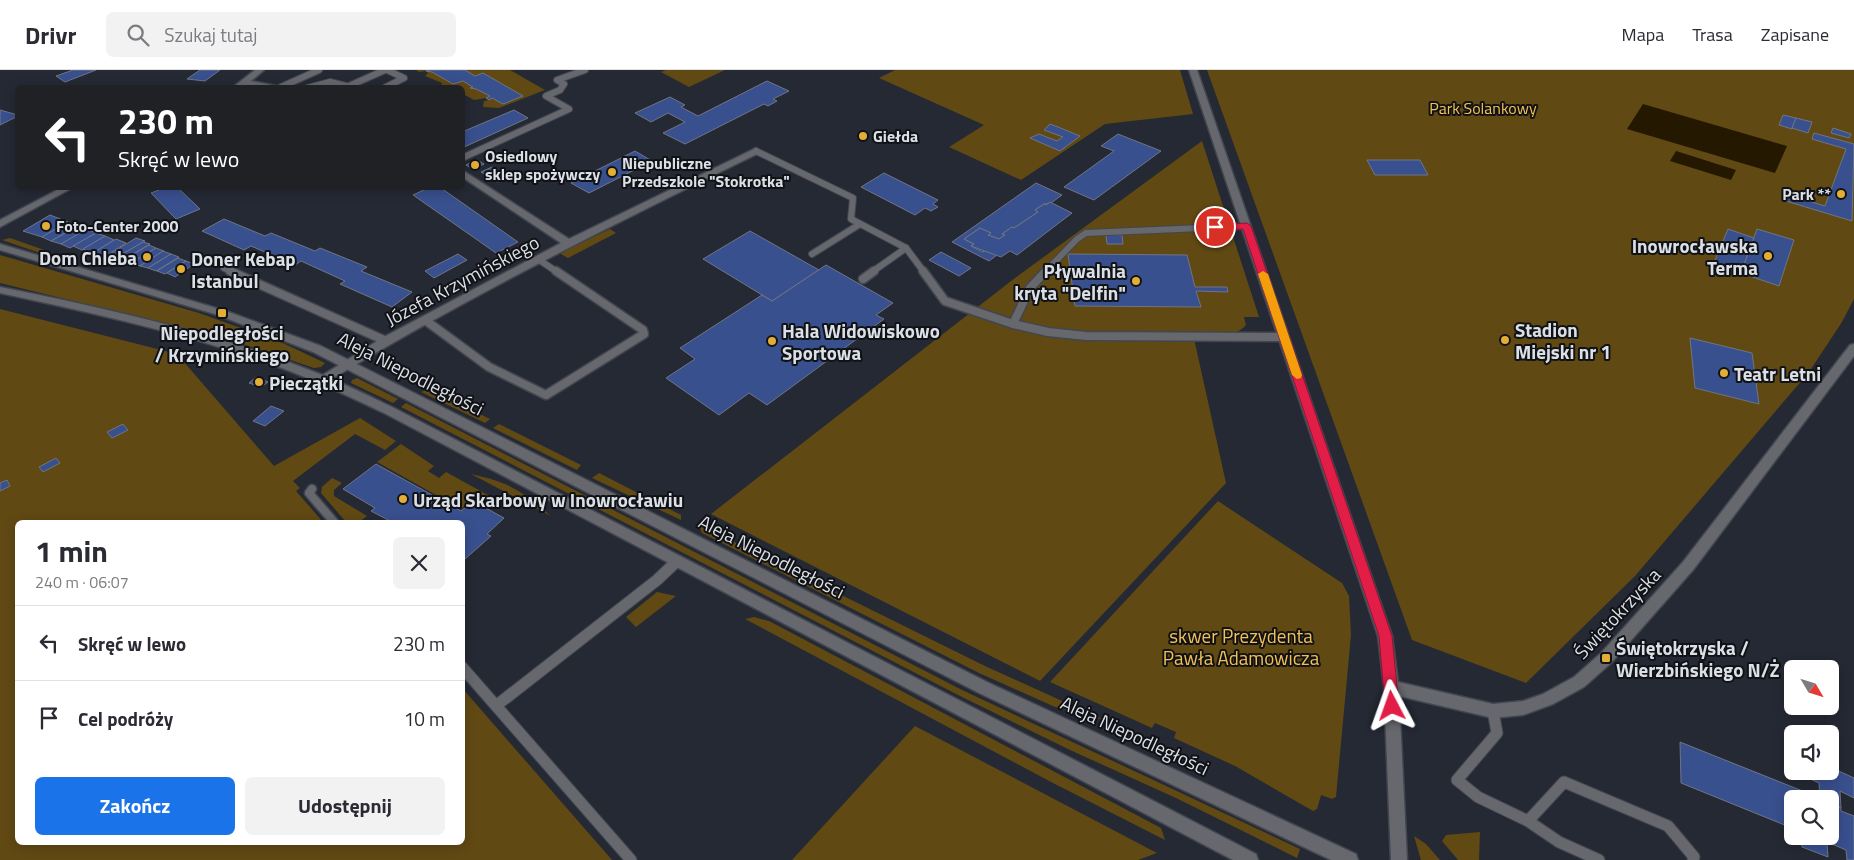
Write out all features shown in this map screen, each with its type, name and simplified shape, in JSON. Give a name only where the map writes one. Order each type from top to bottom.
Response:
[{"type":"street","points":[[240,85],[260,70]]},
{"type":"street","points":[[1193,70],[1385,636],[1391,687],[1399,860]]},
{"type":"street","points":[[244,82],[267,85]]},
{"type":"street","name":"Józefa Krzymińskiego","points":[[322,380],[386,341],[568,243],[756,151]]},
{"type":"street","name":"Józefa Krzymińskiego","points":[[465,175],[568,243]]},
{"type":"street","points":[[0,224],[63,190]]},
{"type":"street","name":"Aleja Niepodległości","points":[[0,247],[250,322],[346,364],[984,688],[1350,860]]},
{"type":"street","points":[[0,290],[183,335],[256,356],[322,380],[390,411],[1250,860]]},
{"type":"street","name":"Świętokrzyska","points":[[1391,687],[1493,711],[1523,708],[1548,699],[1579,682],[1606,658],[1688,566],[1854,348]]},
{"type":"lane","points":[[286,85],[320,70]]},
{"type":"lane","points":[[356,85],[386,70],[404,78],[390,85]]},
{"type":"lane","points":[[465,157],[570,109],[546,96],[560,90],[564,84],[557,80],[585,70]]},
{"type":"lane","points":[[314,85],[335,80],[347,85]]},
{"type":"lane","points":[[756,151],[853,198],[851,219],[906,248],[945,300],[1013,324],[1048,332],[1086,336],[1284,337]]},
{"type":"lane","points":[[812,254],[860,224]]},
{"type":"lane","points":[[1013,324],[1030,288],[1077,239],[1086,234],[1247,226]]},
{"type":"lane","points":[[863,279],[906,248]]},
{"type":"lane","points":[[425,320],[489,367],[546,395],[644,334],[643,330],[538,259]]},
{"type":"lane","points":[[224,268],[386,341]]},
{"type":"lane","points":[[312,489],[309,493],[332,520]]},
{"type":"lane","points":[[497,705],[657,580],[676,562]]},
{"type":"lane","points":[[465,670],[631,860]]},
{"type":"lane","points":[[1493,711],[1497,733],[1457,780],[1478,797],[1528,822],[1559,842],[1599,860]]},
{"type":"lane","points":[[1528,822],[1564,782],[1668,826],[1694,856],[1693,860]]},
{"type":"green space","points":[[416,70],[510,70],[545,90],[499,108],[483,107],[484,101],[489,100],[486,98],[474,100],[465,95],[465,85],[441,85],[442,83],[425,76],[428,73],[426,71],[419,72]]},
{"type":"green space","points":[[666,70],[725,70],[689,87],[661,72]]},
{"type":"green space","points":[[895,70],[1180,70],[1193,114],[1105,124],[1021,180],[949,147],[984,125],[879,78]]},
{"type":"green space","name":"Park Solankowy","points":[[1207,70],[1854,70],[1854,299],[1842,322],[1809,372],[1635,576],[1526,683],[1412,640]]},
{"type":"green space","points":[[1202,141],[1259,317],[1244,317],[1246,325],[1229,334],[1193,334],[1226,483],[1040,681],[711,514],[1015,278]]},
{"type":"green space","points":[[610,229],[616,233],[568,258],[559,253]]},
{"type":"green space","points":[[10,238],[53,253],[43,254],[2,240]]},
{"type":"green space","points":[[0,255],[199,313],[285,344],[325,363],[321,367],[314,368],[228,339],[0,283]]},
{"type":"green space","points":[[0,309],[177,354],[274,466],[360,418],[396,441],[385,450],[355,434],[293,481],[300,488],[296,491],[321,520],[15,520],[15,845],[465,845],[465,691],[612,860],[0,860]]},
{"type":"green space","points":[[357,378],[398,399],[393,403],[351,383],[352,380]]},
{"type":"green space","points":[[428,389],[490,419],[485,423],[421,392]]},
{"type":"green space","points":[[406,403],[962,690],[1300,849],[1297,858],[1176,798],[1070,750],[958,695],[401,407]]},
{"type":"green space","points":[[499,424],[581,465],[577,470],[493,428]]},
{"type":"green space","points":[[401,444],[434,466],[428,471],[439,478],[446,472],[495,499],[486,508],[472,500],[461,509],[377,462]]},
{"type":"green space","points":[[599,473],[681,515],[681,520],[592,478]]},
{"type":"green space","points":[[471,474],[506,484],[523,494],[551,516]]},
{"type":"green space","points":[[332,478],[342,483],[334,490],[334,496],[367,516],[362,520],[344,520],[321,493],[322,487]]},
{"type":"green space","name":"skwer Prezydenta Pawła Adamowicza","points":[[1218,501],[1342,583],[1349,596],[1351,635],[1336,797],[1332,799],[1321,795],[1317,809],[1313,811],[1235,766],[1174,738],[1176,732],[1155,723],[1152,728],[1050,682]]},
{"type":"green space","points":[[698,524],[985,666],[1104,720],[1055,707],[979,673],[702,533]]},
{"type":"green space","points":[[657,592],[676,596],[636,627],[626,617]]},
{"type":"green space","points":[[754,617],[769,621],[1161,828],[1165,840],[1053,783],[745,619]]},
{"type":"green space","points":[[915,726],[1157,853],[1138,860],[792,860]]},
{"type":"green space","points":[[1480,832],[1479,860],[1458,860],[1442,841],[1446,835]]},
{"type":"green space","points":[[1414,836],[1426,844],[1440,860],[1421,860]]},
{"type":"shaded area","points":[[1643,104],[1787,146],[1775,173],[1627,129]]},
{"type":"shaded area","points":[[1676,151],[1736,170],[1731,180],[1670,161]]},
{"type":"building","points":[[73,70],[96,70],[65,82],[56,76]]},
{"type":"building","points":[[200,70],[220,70],[205,81],[187,79]]},
{"type":"building","points":[[465,70],[475,76],[483,73],[523,96],[503,104],[492,98],[489,100],[486,98],[490,96],[470,88],[473,87],[463,81],[453,84],[432,72],[426,71]]},
{"type":"building","points":[[767,81],[789,91],[773,99],[777,101],[768,106],[764,104],[685,144],[663,133],[685,122],[668,113],[651,122],[635,113],[670,97],[685,105],[681,107],[698,116]]},
{"type":"building","points":[[0,110],[15,114],[15,118],[0,125]]},
{"type":"building","points":[[514,110],[528,118],[465,147],[465,131]]},
{"type":"building","points":[[1783,115],[1796,118],[1792,129],[1779,125]]},
{"type":"building","points":[[1796,118],[1812,122],[1808,133],[1792,128]]},
{"type":"building","points":[[1050,124],[1080,136],[1060,151],[1030,138],[1039,134],[1057,141],[1063,137],[1044,130]]},
{"type":"building","points":[[1833,128],[1851,134],[1849,138],[1831,133]]},
{"type":"building","points":[[1814,133],[1854,144],[1852,221],[1786,201],[1789,195],[1825,206],[1846,149],[1812,139]]},
{"type":"building","points":[[1118,134],[1161,151],[1094,200],[1064,187],[1114,151],[1101,146]]},
{"type":"building","name":"Niepubliczne Przedszkole \"Stokrotka\"","points":[[635,151],[652,161],[589,193],[571,183]]},
{"type":"building","name":"Osiedlowy sklep spożywczy","points":[[477,160],[484,164],[473,169],[466,165]]},
{"type":"building","points":[[1367,160],[1420,160],[1428,175],[1375,175]]},
{"type":"building","points":[[492,167],[505,174],[501,176],[505,178],[498,182],[481,172]]},
{"type":"building","points":[[884,173],[938,200],[933,204],[938,207],[931,211],[925,208],[915,215],[861,187]]},
{"type":"building","points":[[1036,183],[1062,195],[1051,203],[1044,204],[1035,210],[1038,212],[1014,228],[1012,227],[1002,234],[1005,235],[999,239],[988,235],[991,233],[980,228],[964,239],[974,244],[971,246],[983,252],[986,250],[997,255],[989,261],[952,242]]},
{"type":"building","points":[[159,190],[180,190],[200,209],[176,219],[151,193]]},
{"type":"building","points":[[424,190],[444,190],[518,242],[496,253],[413,195]]},
{"type":"building","points":[[1050,202],[1072,213],[1017,255],[1010,251],[1001,257],[971,246],[974,244],[964,239],[980,228],[991,233],[988,235],[999,239],[1005,235],[1002,234],[1012,227],[1014,228],[1038,212],[1035,210]]},
{"type":"building","name":"Foto-Center 2000","points":[[50,215],[68,222],[42,237],[23,231]]},
{"type":"building","points":[[224,219],[265,236],[271,233],[315,251],[320,248],[367,267],[361,271],[412,292],[392,307],[340,284],[345,281],[301,261],[295,265],[251,246],[244,250],[202,231]]},
{"type":"building","points":[[68,222],[78,226],[51,241],[42,237]]},
{"type":"building","points":[[78,226],[87,229],[61,244],[51,241]]},
{"type":"building","points":[[87,229],[96,233],[70,248],[61,244]]},
{"type":"building","points":[[1728,229],[1754,238],[1741,273],[1714,263]]},
{"type":"building","name":"Inowrocławska Terma","points":[[1757,229],[1794,240],[1779,286],[1741,273]]},
{"type":"building","points":[[750,231],[819,270],[772,301],[703,259]]},
{"type":"building","points":[[96,233],[105,236],[82,250],[73,246]]},
{"type":"building","points":[[1106,235],[1122,235],[1123,244],[1107,244]]},
{"type":"building","points":[[105,236],[114,240],[93,253],[83,249]]},
{"type":"building","points":[[136,238],[145,241],[112,260],[105,257]]},
{"type":"building","points":[[116,239],[126,243],[104,257],[93,253]]},
{"type":"building","points":[[143,242],[150,244],[121,261],[114,259]]},
{"type":"building","points":[[149,245],[156,248],[130,264],[122,261]]},
{"type":"building","name":"Dom Chleba","points":[[156,248],[164,251],[140,266],[131,263]]},
{"type":"building","points":[[163,251],[171,254],[148,268],[140,266]]},
{"type":"building","points":[[941,252],[971,268],[959,276],[929,260]]},
{"type":"building","points":[[171,254],[179,257],[156,271],[148,268]]},
{"type":"building","points":[[458,254],[467,260],[434,278],[425,271]]},
{"type":"building","points":[[1068,254],[1187,255],[1195,287],[1227,287],[1228,292],[1196,291],[1201,307],[1075,306]]},
{"type":"building","points":[[178,258],[186,261],[165,274],[157,271]]},
{"type":"building","name":"Doner Kebap Istanbul","points":[[186,261],[194,264],[175,277],[167,273]]},
{"type":"building","name":"Hala Widowiskowo Sportowa","points":[[826,265],[893,303],[876,315],[884,319],[767,405],[749,393],[719,415],[666,378],[695,359],[680,348],[762,295],[772,301]]},
{"type":"building","name":"Teatr Letni","points":[[1690,338],[1752,353],[1759,404],[1695,388]]},
{"type":"building","name":"Pieczątki","points":[[256,377],[268,382],[261,387],[249,383]]},
{"type":"building","points":[[271,406],[284,411],[265,426],[253,421]]},
{"type":"building","points":[[123,424],[128,430],[112,438],[107,432]]},
{"type":"building","points":[[56,458],[60,463],[43,472],[39,467]]},
{"type":"building","points":[[376,464],[461,511],[473,501],[504,518],[487,534],[491,536],[465,559],[465,520],[388,520],[371,511],[375,508],[343,489]]},
{"type":"building","points":[[7,480],[10,486],[0,491],[0,483]]},
{"type":"building","points":[[1680,742],[1800,790],[1784,790],[1784,825],[1681,783]]},
{"type":"building","points":[[1839,771],[1854,778],[1854,798],[1840,791],[1841,808],[1839,807],[1839,790],[1819,790],[1819,783],[1813,780],[1839,780]]},
{"type":"building","points":[[1839,807],[1841,811],[1854,816],[1854,860],[1847,860],[1846,850],[1834,845],[1839,845]]},
{"type":"building","points":[[1802,845],[1827,845],[1828,857],[1802,847]]},
{"type":"slow traffic","points":[[1263,274],[1297,375]]},
{"type":"place","name":"Giełda","points":[[863,136]]},
{"type":"place","name":"Osiedlowy sklep spożywczy","points":[[475,165]]},
{"type":"place","name":"Niepubliczne Przedszkole \"Stokrotka\"","points":[[612,172]]},
{"type":"place","name":"Park **","points":[[1841,194]]},
{"type":"place","name":"Foto-Center 2000","points":[[46,226]]},
{"type":"place","name":"Inowrocławska Terma","points":[[1768,256]]},
{"type":"place","name":"Dom Chleba","points":[[147,257]]},
{"type":"place","name":"Doner Kebap Istanbul","points":[[181,269]]},
{"type":"place","name":"Pływalnia kryta \"Delfin\"","points":[[1136,281]]},
{"type":"place","name":"Niepodległości / Krzymińskiego","points":[[222,313]]},
{"type":"place","name":"Stadion Miejski nr 1","points":[[1505,340]]},
{"type":"place","name":"Hala Widowiskowo Sportowa","points":[[772,341]]},
{"type":"place","name":"Teatr Letni","points":[[1724,373]]},
{"type":"place","name":"Pieczątki","points":[[259,382]]},
{"type":"place","name":"Urząd Skarbowy w Inowrocławiu","points":[[403,499]]},
{"type":"place","name":"Świętokrzyska / Wierzbińskiego N/Ż","points":[[1606,658]]},
{"type":"route","points":[[1215,227],[1247,226],[1385,636],[1392,706]]}]
